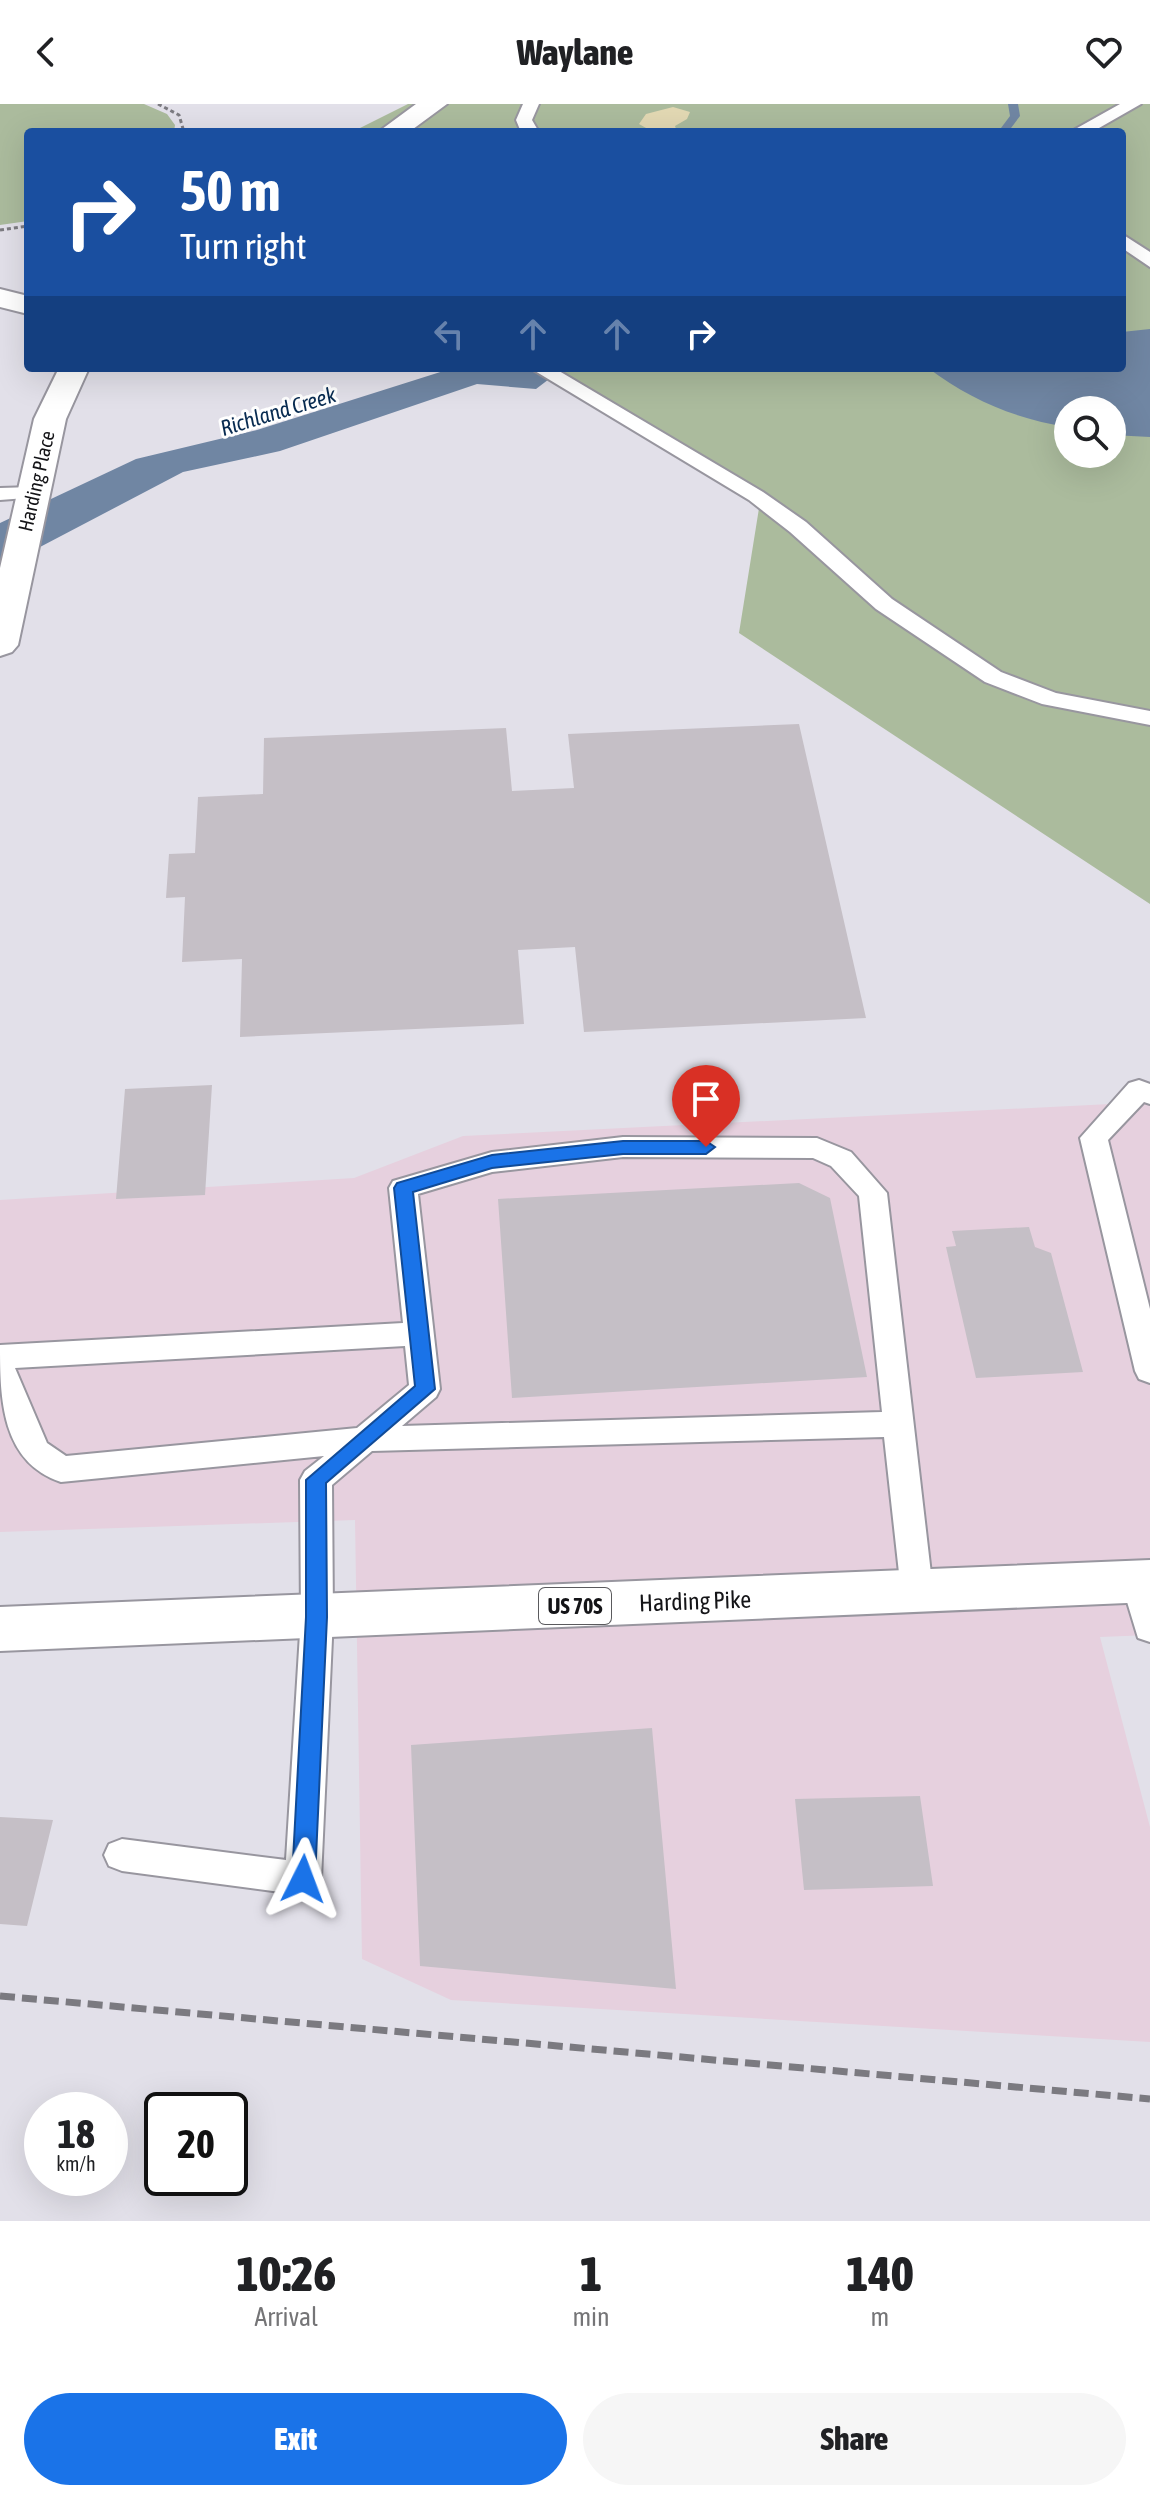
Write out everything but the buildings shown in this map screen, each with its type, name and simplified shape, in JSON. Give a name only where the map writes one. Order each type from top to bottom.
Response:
[{"type":"main road","points":[[397,128],[434,104]]},
{"type":"main road","points":[[0,298],[24,304]]},
{"type":"main road","name":"Harding Place","points":[[0,645],[14,585],[20,499],[50,419],[72,372]]},
{"type":"main road","name":"Harding Pike","points":[[0,1629],[917,1591],[1146,1597]]},
{"type":"lane","points":[[528,128],[524,120],[531,104]]},
{"type":"lane","points":[[1087,128],[1133,104]]},
{"type":"lane","points":[[1126,242],[1150,261]]},
{"type":"lane","points":[[548,373],[764,501],[884,604],[993,677],[1027,693],[1068,704],[1150,718]]},
{"type":"lane","points":[[1150,1094],[1139,1090],[1094,1138],[1150,1371]]},
{"type":"lane","points":[[122,1855],[303,1879],[317,1617],[316,1480],[425,1389],[403,1188],[492,1162],[623,1147],[817,1148],[841,1159],[873,1193],[917,1591]]},
{"type":"lane","points":[[0,1357],[419,1334]]},
{"type":"lane","points":[[0,1368],[35,1451],[61,1469],[367,1439],[898,1424]]},
{"type":"path","points":[[158,104],[179,115],[185,128]]},
{"type":"path","points":[[0,230],[24,227]]},
{"type":"shaded area","points":[[1150,1102],[1150,1635],[1100,1637],[1150,1827],[1150,2042],[451,2000],[362,1959],[355,1520],[0,1532],[0,1200],[354,1178],[463,1136]]},
{"type":"green space","points":[[0,104],[144,104],[167,114],[175,125],[175,128],[24,128],[24,222],[0,225]]},
{"type":"green space","points":[[408,104],[1150,104],[1150,904],[739,633],[760,502],[538,372],[1126,372],[1126,128],[360,128]]},
{"type":"sand","points":[[673,107],[690,112],[687,119],[676,128],[646,128],[639,124],[646,114]]},
{"type":"water","points":[[1150,329],[1150,437],[1126,436],[1126,396],[1054,396],[1054,424],[1030,419],[977,399],[934,372],[1126,372],[1126,332]]},
{"type":"water","points":[[440,372],[564,372],[557,373],[536,389],[477,384],[280,451],[183,472],[0,568],[0,523],[136,459],[257,430]]},
{"type":"waterway","points":[[1006,128],[1015,116],[1013,104]]},
{"type":"railway","points":[[0,1996],[1150,2099]]},
{"type":"route","points":[[303,1879],[317,1617],[316,1480],[425,1389],[403,1188],[492,1162],[623,1147],[706,1147]]},
{"type":"water label","name":"Richland Creek","points":[[278,411]]}]
